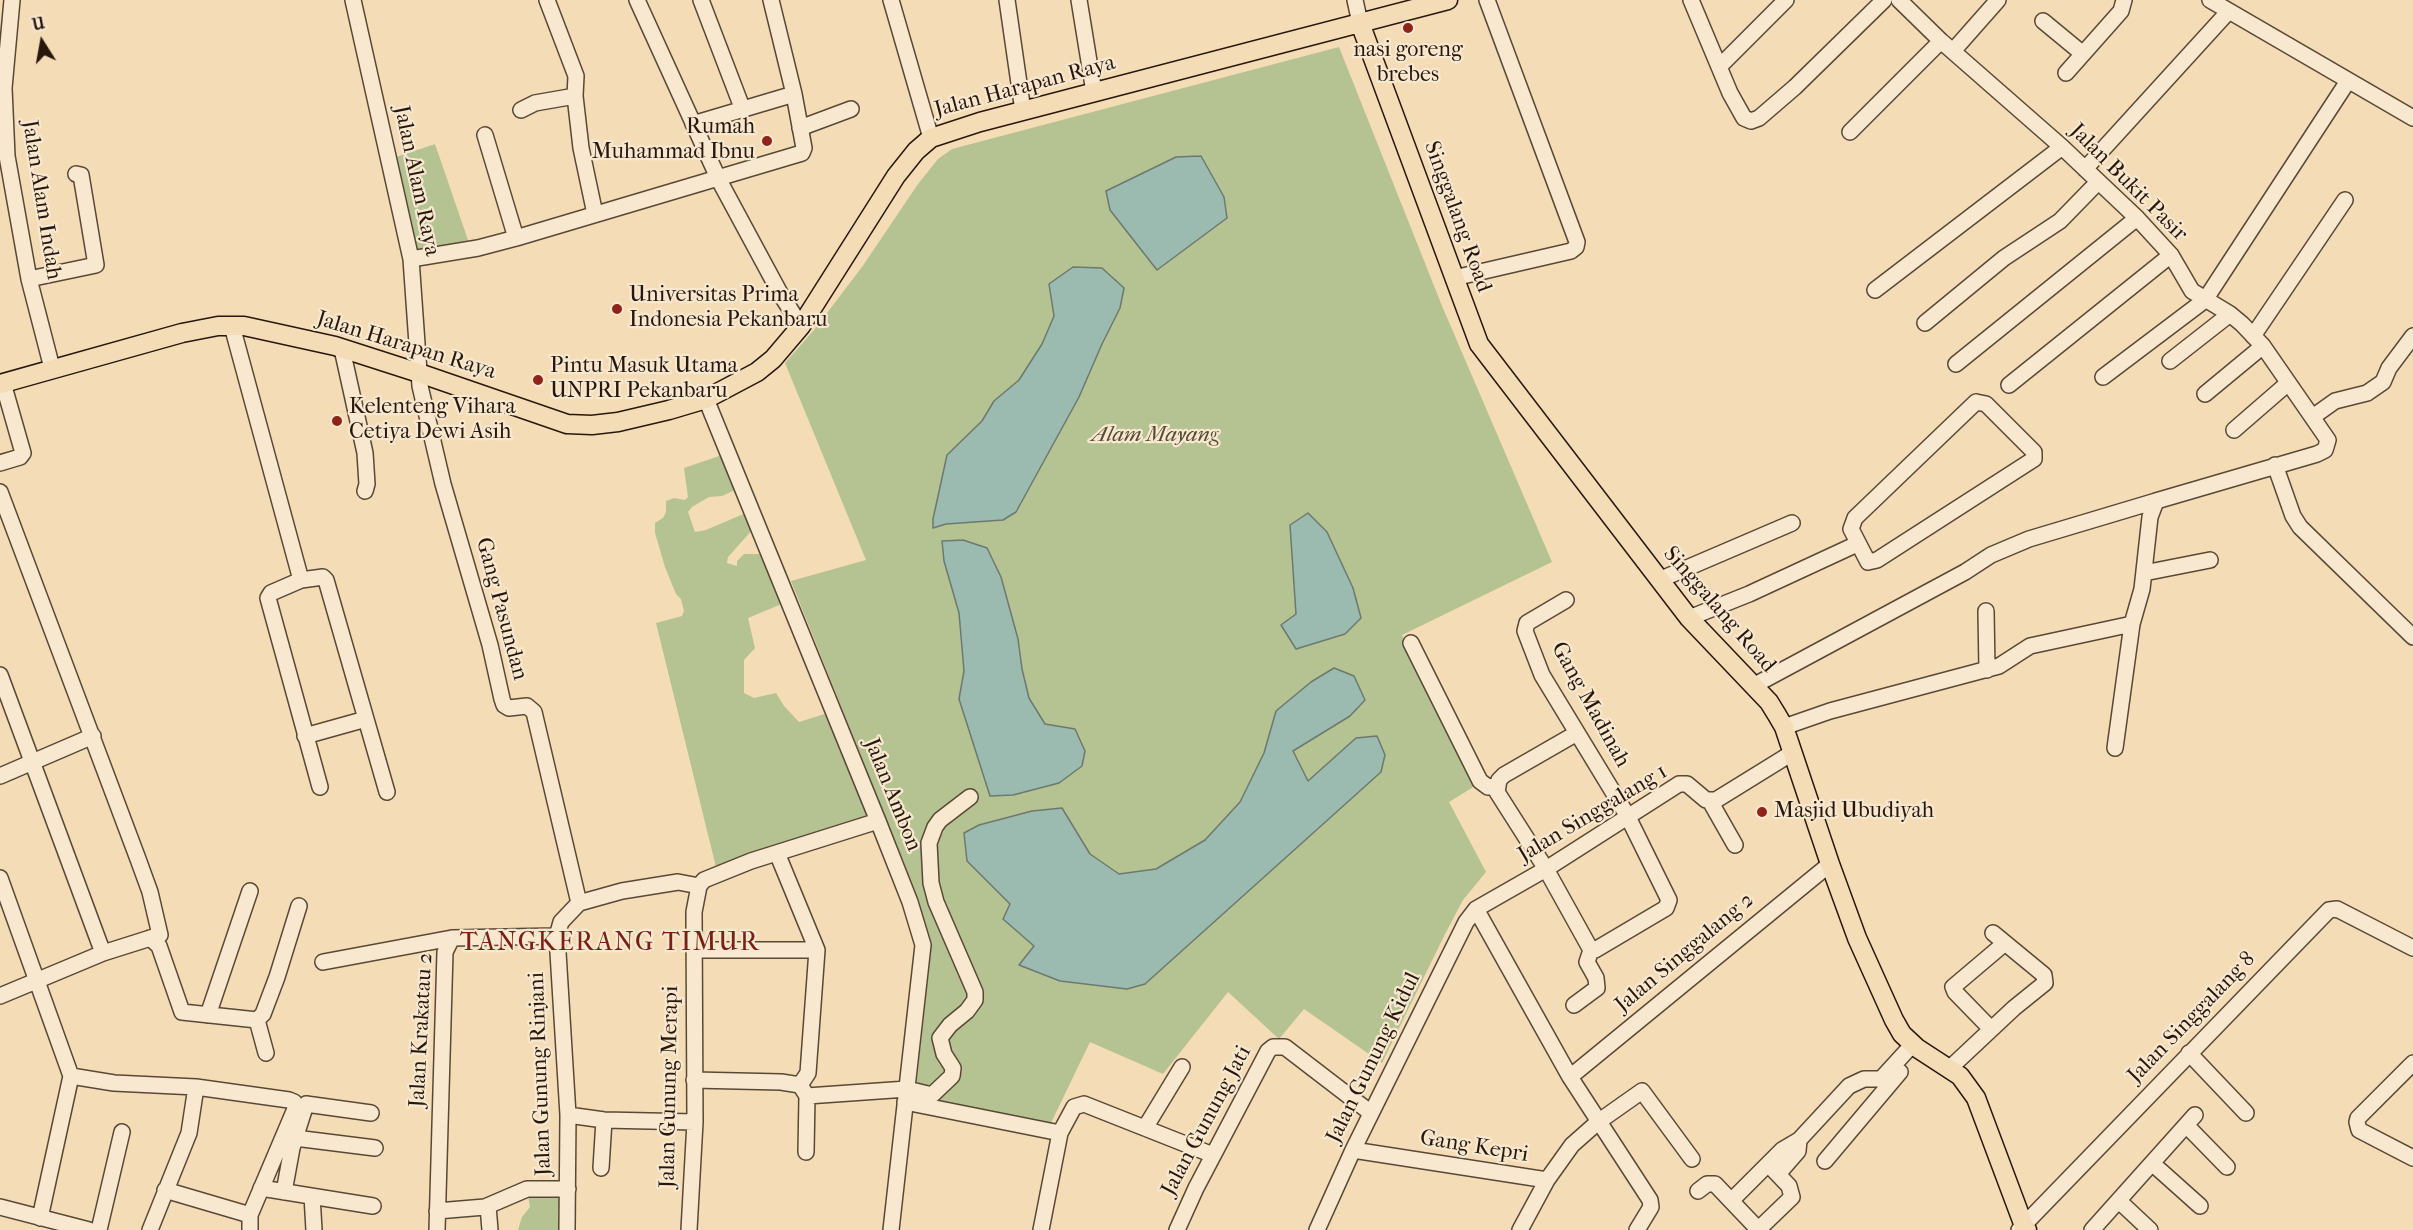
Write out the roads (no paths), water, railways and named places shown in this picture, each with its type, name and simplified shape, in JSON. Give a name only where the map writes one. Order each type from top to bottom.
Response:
[{"type":"main road","name":"Jalan Harapan Raya","points":[[2,383],[182,333],[203,328],[232,326],[262,328],[342,349],[567,424],[592,426],[618,422],[706,399],[757,372],[773,359],[801,326],[896,177],[916,151],[931,138],[1094,92],[1448,0]]},
{"type":"main road","name":"Singgalang Road","points":[[1360,23],[1474,334],[1484,352],[1689,618],[1769,702],[1784,727],[1857,938],[1894,1020],[1902,1034],[1915,1046],[1960,1076],[1976,1098],[2023,1229]]},
{"type":"street","name":"Jalan Alam Indah","points":[[12,0],[4,88],[7,200],[52,368]]},
{"type":"street","name":"Jalan Alam Raya","points":[[353,0],[411,259],[419,373]]},
{"type":"street","points":[[547,0],[574,69],[581,147],[595,214]]},
{"type":"street","points":[[637,0],[719,180],[781,295],[801,326]]},
{"type":"street","points":[[701,0],[743,110]]},
{"type":"street","points":[[711,27],[714,0]]},
{"type":"street","points":[[411,259],[478,248],[516,238],[719,180],[802,153],[804,148],[794,94],[771,0]]},
{"type":"street","points":[[891,0],[931,138]]},
{"type":"street","points":[[1007,0],[1023,111]]},
{"type":"street","points":[[1079,0],[1094,92]]},
{"type":"street","points":[[1355,0],[1360,23]]},
{"type":"street","points":[[1454,278],[1571,251],[1576,247],[1577,242],[1487,0]]},
{"type":"street","points":[[1691,0],[1730,93],[1744,118],[1755,121],[1795,87],[1884,0]]},
{"type":"street","points":[[1719,67],[1786,0]]},
{"type":"street","name":"Jalan Bukit Pasir","points":[[1899,0],[2137,218],[2171,255],[2192,291],[2230,314],[2258,341],[2314,416],[2328,440],[2325,450],[2275,465]]},
{"type":"street","points":[[1850,132],[1998,0]]},
{"type":"street","points":[[2066,73],[2121,11],[2124,0]]},
{"type":"street","points":[[2211,0],[2413,118]]},
{"type":"street","points":[[2085,169],[2229,11]]},
{"type":"street","points":[[2043,21],[2083,54]]},
{"type":"street","points":[[2103,377],[2205,300],[2348,81]]},
{"type":"street","points":[[693,124],[794,94]]},
{"type":"street","points":[[521,110],[535,103],[575,96]]},
{"type":"street","points":[[800,128],[851,109]]},
{"type":"street","points":[[485,135],[516,238]]},
{"type":"street","points":[[1875,290],[2062,147]]},
{"type":"street","points":[[29,279],[96,265],[81,176],[76,174]]},
{"type":"street","points":[[1925,323],[2004,258],[2060,221],[2098,182]]},
{"type":"street","points":[[2205,394],[2258,341],[2345,200]]},
{"type":"street","points":[[1956,364],[2137,218]]},
{"type":"street","points":[[2009,385],[2171,255]]},
{"type":"street","points":[[2170,361],[2230,314]]},
{"type":"street","points":[[232,326],[301,580]]},
{"type":"street","points":[[2314,416],[2335,400],[2367,393],[2383,382],[2389,368],[2413,336]]},
{"type":"street","points":[[342,349],[365,453],[367,484],[365,491]]},
{"type":"street","name":"Gang Pasundan","points":[[419,373],[443,483],[490,645],[502,699],[504,705],[509,708],[527,706],[534,712],[579,903]]},
{"type":"street","points":[[0,464],[20,457],[23,453],[2,383]]},
{"type":"street","points":[[2234,430],[2288,384]]},
{"type":"street","name":"Jalan Ambon","points":[[706,399],[878,821],[910,902],[923,945],[891,1230]]},
{"type":"street","points":[[1976,402],[1986,404],[2035,454],[2032,461],[1877,560],[1868,562],[1857,544],[1851,529],[1855,518],[1976,402]]},
{"type":"street","points":[[1753,686],[1945,583],[1991,555],[2029,539],[2275,465],[2293,516],[2300,527],[2413,637]]},
{"type":"street","points":[[0,492],[93,736],[153,902],[160,935],[104,953],[0,996]]},
{"type":"street","points":[[2115,748],[2132,624],[2142,589],[2150,518],[2156,501]]},
{"type":"street","points":[[1659,580],[1792,523]]},
{"type":"street","points":[[1689,618],[1857,544]]},
{"type":"street","points":[[2144,573],[2210,560]]},
{"type":"street","points":[[320,787],[268,598],[271,593],[301,580],[323,577],[326,580],[387,792]]},
{"type":"street","name":"Gang Madinah","points":[[1566,600],[1527,623],[1525,629],[1542,675],[1627,815],[1669,900],[1668,905],[1595,950],[1591,950]]},
{"type":"street","points":[[1986,611],[1987,670]]},
{"type":"street","points":[[1784,727],[1830,711],[2000,666],[2030,646],[2132,624]]},
{"type":"street","points":[[1412,644],[1480,781],[1488,787],[1497,786]]},
{"type":"street","points":[[0,675],[104,953]]},
{"type":"street","points":[[305,736],[366,719]]},
{"type":"street","points":[[1574,1005],[1598,988],[1596,978],[1587,962],[1591,950],[1546,869],[1497,792],[1497,786],[1504,775],[1577,733]]},
{"type":"street","points":[[0,776],[93,736]]},
{"type":"street","points":[[1735,845],[1710,801],[1792,753]]},
{"type":"street","name":"Jalan Singgalang 1","points":[[1476,909],[1546,869],[1627,815],[1683,783],[1710,801]]},
{"type":"street","points":[[694,1080],[781,1082],[803,1091],[932,1095],[952,1076],[953,1068],[944,1054],[940,1038],[950,1025],[967,1011],[976,996],[936,902],[929,863],[929,843],[940,820],[970,796]]},
{"type":"street","points":[[557,936],[561,922],[579,903],[622,891],[678,882],[699,886],[704,880],[777,853],[878,821]]},
{"type":"street","points":[[777,853],[817,950],[808,1073],[803,1091],[806,1152]]},
{"type":"street","name":"Jalan Singgalang 2","points":[[1570,1077],[1830,864]]},
{"type":"street","points":[[0,878],[71,1076],[40,1218]]},
{"type":"street","name":"Jalan Gunung Merapi","points":[[689,1230],[695,1122],[694,912],[699,886]]},
{"type":"street","points":[[208,1015],[250,891]]},
{"type":"street","points":[[257,1020],[263,1014],[277,977],[299,906]]},
{"type":"street","points":[[1476,909],[1570,1077],[1650,1200],[1651,1208],[1637,1230]]},
{"type":"street","name":"Jalan Gunung Kidul","points":[[1317,1230],[1371,1113],[1466,922],[1476,909]]},
{"type":"street","name":"Jalan Singgalang 8","points":[[2023,1229],[2189,1053],[2329,910],[2337,909],[2413,948]]},
{"type":"street","name":"Jalan Krakatau 2","points":[[437,1230],[444,957],[452,938],[557,936]]},
{"type":"street","name":"Jalan Gunung Rinjani","points":[[557,936],[568,1115],[567,1230]]},
{"type":"street","points":[[150,938],[159,946],[180,1010],[257,1020]]},
{"type":"street","points":[[323,962],[452,938]]},
{"type":"street","points":[[1950,1068],[2045,983],[2044,975],[1999,938],[1953,987],[1955,992],[1991,1029]]},
{"type":"street","points":[[694,950],[817,950]]},
{"type":"street","points":[[257,1020],[266,1053]]},
{"type":"street","points":[[1732,1200],[1797,1151],[1798,1140],[1849,1086],[1864,1079],[1881,1078],[1915,1046]]},
{"type":"street","points":[[1825,1161],[1907,1064],[1915,1046]]},
{"type":"street","name":"Jalan Gunung Jati","points":[[1177,1230],[1213,1155],[1268,1051],[1273,1047],[1285,1047],[1371,1113]]},
{"type":"street","points":[[2189,1053],[2246,1113]]},
{"type":"street","points":[[2413,1063],[2358,1118],[2357,1122],[2359,1130],[2413,1158]]},
{"type":"street","points":[[1145,1128],[1182,1067]]},
{"type":"street","points":[[71,1076],[114,1083],[196,1087],[294,1102],[295,1109],[261,1188],[250,1222],[165,1190]]},
{"type":"street","points":[[150,1230],[189,1133],[196,1087]]},
{"type":"street","name":"Gang Kepri","points":[[1353,1150],[1547,1180],[1572,1145],[1598,1122],[1642,1090],[1692,1159]]},
{"type":"street","points":[[906,1095],[1060,1133]]},
{"type":"street","points":[[284,1192],[295,1138],[306,1104],[371,1113]]},
{"type":"street","points":[[1041,1230],[1060,1133],[1074,1107],[1084,1104],[1213,1155]]},
{"type":"street","points":[[568,1115],[604,1120],[695,1122]]},
{"type":"street","points":[[601,1168],[604,1120]]},
{"type":"street","points":[[2092,1230],[2191,1121],[2227,1167]]},
{"type":"street","points":[[99,1230],[122,1132]]},
{"type":"street","points":[[295,1138],[375,1148]]},
{"type":"street","points":[[2153,1164],[2200,1206]]},
{"type":"street","points":[[1698,1191],[1712,1183],[1732,1200],[1757,1227],[1763,1225],[1792,1197],[1789,1186],[1773,1169]]},
{"type":"street","points":[[1521,1230],[1547,1180]]},
{"type":"street","points":[[261,1188],[373,1206]]},
{"type":"street","points":[[437,1211],[488,1206],[527,1189],[568,1189]]},
{"type":"street","points":[[312,1196],[314,1230]]},
{"type":"street","points":[[2119,1201],[2150,1230]]},
{"type":"street","points":[[488,1206],[490,1230]]},
{"type":"street","points":[[0,1207],[89,1230]]},
{"type":"water","points":[[1201,156],[1224,197],[1227,218],[1157,270],[1110,210],[1106,191],[1176,157]]},
{"type":"water","points":[[1073,267],[1102,268],[1124,288],[1120,308],[1079,397],[1016,512],[1003,520],[946,524],[933,528],[947,455],[982,421],[994,401],[1019,380],[1042,344],[1054,316],[1049,284]]},
{"type":"water","points":[[1308,513],[1327,532],[1353,588],[1361,618],[1345,634],[1296,649],[1281,625],[1296,614],[1290,525]]},
{"type":"water","points":[[963,540],[987,548],[1001,577],[1018,639],[1029,698],[1045,724],[1075,729],[1085,751],[1082,766],[1059,783],[1013,795],[990,796],[959,699],[964,671],[959,613],[944,561],[942,541]]},
{"type":"water","points":[[1334,668],[1354,676],[1365,700],[1350,716],[1293,751],[1308,781],[1356,738],[1377,736],[1385,755],[1381,772],[1145,984],[1127,989],[1060,981],[1019,965],[1034,946],[1003,919],[1010,904],[967,861],[964,833],[979,825],[1032,811],[1062,808],[1090,854],[1119,874],[1156,869],[1205,840],[1240,802],[1264,753],[1276,711],[1311,682]]},
{"type":"place","name":"nasi goreng brebes","points":[[1408,28]]},
{"type":"place","name":"Rumah Muhammad Ibnu","points":[[767,141]]},
{"type":"place","name":"Universitas Prima Indonesia Pekanbaru","points":[[617,309]]},
{"type":"place","name":"Pintu Masuk Utama UNPRI Pekanbaru","points":[[538,380]]},
{"type":"place","name":"Kelenteng Vihara Cetiya Dewi Asih","points":[[337,421]]},
{"type":"place","name":"Masjid Ubudiyah","points":[[1762,812]]},
{"type":"district","name":"TANGKERANG TIMUR","points":[[610,944]]},
{"type":"park label","name":"Alam Mayang","points":[[1155,436]]}]
